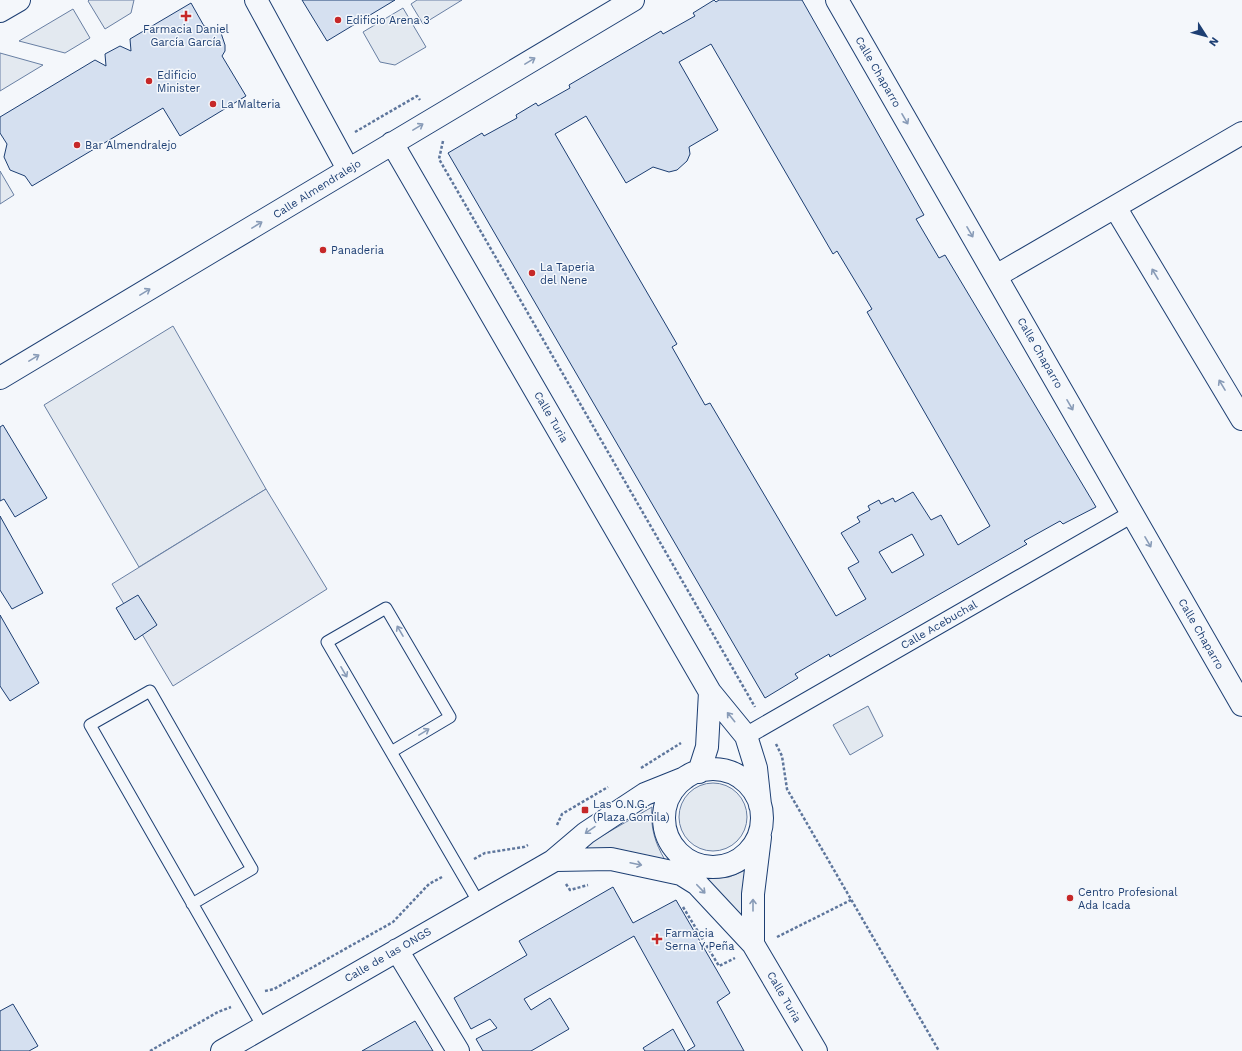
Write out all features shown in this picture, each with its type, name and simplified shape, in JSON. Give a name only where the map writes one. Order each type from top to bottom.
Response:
[{"type":"street","points":[[0,11],[19,0]]},
{"type":"street","points":[[256,0],[348,169]]},
{"type":"street","name":"Calle Almendralejo","points":[[0,378],[633,0]]},
{"type":"street","name":"Calle Chaparro","points":[[837,0],[1242,705]]},
{"type":"street","points":[[996,276],[1242,133]]},
{"type":"street","name":"Calle Turia","points":[[392,143],[710,692],[746,736],[756,768],[761,813],[753,894],[753,944]]},
{"type":"street","points":[[1115,207],[1242,419]]},
{"type":"street","name":"Calle Acebuchal","points":[[746,736],[1132,514]]},
{"type":"street","points":[[702,866],[687,860],[675,849],[666,832],[665,812],[672,793],[692,775],[707,747],[710,692]]},
{"type":"street","points":[[675,849],[674,872],[702,866],[726,866],[746,854],[757,839],[761,813],[753,790],[747,783],[733,774],[716,770],[692,775]]},
{"type":"street","name":"Calle de las ONGS","points":[[559,870],[586,833],[645,794],[692,775]]},
{"type":"street","name":"Calle de las ONGS","points":[[222,1051],[479,903],[559,870],[611,859],[674,872]]},
{"type":"street","name":"Calle Turia","points":[[674,872],[697,884],[753,944],[816,1051]]},
{"type":"street","points":[[397,950],[458,1051]]},
{"type":"lane","points":[[391,752],[450,717],[386,608],[327,642],[391,752],[479,903]]},
{"type":"lane","points":[[192,904],[252,869],[150,691],[90,725],[192,904],[263,1027]]},
{"type":"path","points":[[352,134],[417,96]]},
{"type":"path","points":[[443,138],[439,159],[766,725],[782,756],[787,789],[939,1051]]},
{"type":"path","points":[[635,771],[681,744],[682,737]]},
{"type":"path","points":[[555,828],[562,814],[609,787]]},
{"type":"path","points":[[478,856],[485,853],[524,847],[530,844]]},
{"type":"path","points":[[559,870],[570,890],[590,884]]},
{"type":"path","points":[[259,993],[274,989],[393,922],[429,884],[440,878]]},
{"type":"path","points":[[777,937],[851,900]]},
{"type":"path","points":[[682,905],[720,966],[736,958]]},
{"type":"path","points":[[150,1051],[218,1012],[235,1006]]},
{"type":"shaded area","points":[[134,0],[131,13],[105,29],[88,1]]},
{"type":"shaded area","points":[[417,0],[462,0],[423,24],[411,4]]},
{"type":"shaded area","points":[[403,8],[426,47],[395,65],[380,62],[363,32]]},
{"type":"shaded area","points":[[73,9],[90,38],[65,53],[19,41]]},
{"type":"shaded area","points":[[0,53],[43,65],[0,91]]},
{"type":"shaded area","points":[[0,171],[14,195],[0,204]]},
{"type":"shaded area","points":[[173,326],[266,489],[139,567],[44,405]]},
{"type":"shaded area","points":[[266,489],[327,589],[173,686],[112,584]]},
{"type":"shaded area","points":[[868,706],[883,736],[850,755],[833,725]]},
{"type":"shaded area","points":[[706,783],[720,783],[732,788],[742,798],[747,810],[747,824],[742,836],[732,846],[720,851],[706,851],[694,846],[684,836],[679,824],[679,810],[684,798],[694,788]]},
{"type":"shaded area","points":[[652,807],[654,835],[665,860],[567,856]]},
{"type":"shaded area","points":[[748,869],[747,924],[705,879],[729,877]]},
{"type":"building","name":"Edificio Arena 3","points":[[302,0],[395,0],[327,41]]},
{"type":"building","points":[[714,0],[716,2],[719,0],[802,0],[924,215],[916,219],[939,258],[945,255],[1096,507],[1063,524],[1060,521],[1024,541],[1027,544],[830,657],[829,654],[795,674],[798,678],[765,698],[448,153],[482,133],[484,136],[517,118],[516,115],[536,103],[538,106],[570,88],[569,85],[661,31],[663,34],[695,16],[693,13]],"holes":[[[711,44],[833,254],[837,251],[872,309],[867,312],[990,526],[958,545],[941,515],[931,520],[913,492],[895,502],[893,498],[881,504],[879,500],[868,506],[870,510],[857,517],[860,522],[841,533],[859,562],[848,568],[866,599],[836,616],[710,403],[705,405],[672,347],[677,344],[555,134],[586,116],[626,183],[653,167],[669,172],[677,170],[687,161],[690,154],[689,147],[718,130],[679,62]],[[912,534],[924,555],[892,573],[879,552]]]},
{"type":"building","name":"Edificio Minister","points":[[191,3],[204,26],[216,29],[221,33],[225,45],[225,51],[222,56],[246,96],[180,136],[163,108],[32,186],[25,176],[10,170],[4,157],[7,144],[0,133],[0,117],[95,60],[106,66],[105,54],[120,46],[131,51],[130,39]]},
{"type":"building","points":[[3,425],[47,498],[15,517],[4,499],[0,501],[0,427]]},
{"type":"building","points":[[0,516],[43,593],[12,609],[0,590]]},
{"type":"building","points":[[138,595],[157,625],[135,640],[116,608]]},
{"type":"building","points":[[0,615],[39,683],[10,701],[0,686]]},
{"type":"building","points":[[613,887],[633,923],[676,900],[730,993],[717,1002],[744,1051],[687,1051],[695,1046],[634,936],[524,999],[531,1010],[550,998],[569,1029],[531,1051],[483,1051],[476,1039],[497,1028],[490,1019],[471,1029],[454,998],[527,955],[519,941]]},
{"type":"building","points":[[13,1004],[38,1046],[29,1051],[0,1051],[0,1011]]},
{"type":"building","points":[[415,1021],[433,1051],[362,1051]]},
{"type":"building","points":[[673,1029],[685,1051],[645,1051],[643,1048]]},
{"type":"place","name":"Farmacia Daniel García García","points":[[186,16]]},
{"type":"place","name":"Edificio Arena 3","points":[[338,20]]},
{"type":"place","name":"Edificio Minister","points":[[149,81]]},
{"type":"place","name":"La Malteria","points":[[213,104]]},
{"type":"place","name":"Bar Almendralejo","points":[[77,145]]},
{"type":"place","name":"Panaderia","points":[[323,250]]},
{"type":"place","name":"La Taperia del Nene","points":[[532,273]]},
{"type":"place","name":"Las O.N.G. (Plaza Gomila)","points":[[585,810]]},
{"type":"place","name":"Centro Profesional Ada Icada","points":[[1070,898]]},
{"type":"place","name":"Farmacia Serna Y Peña","points":[[657,939]]}]
